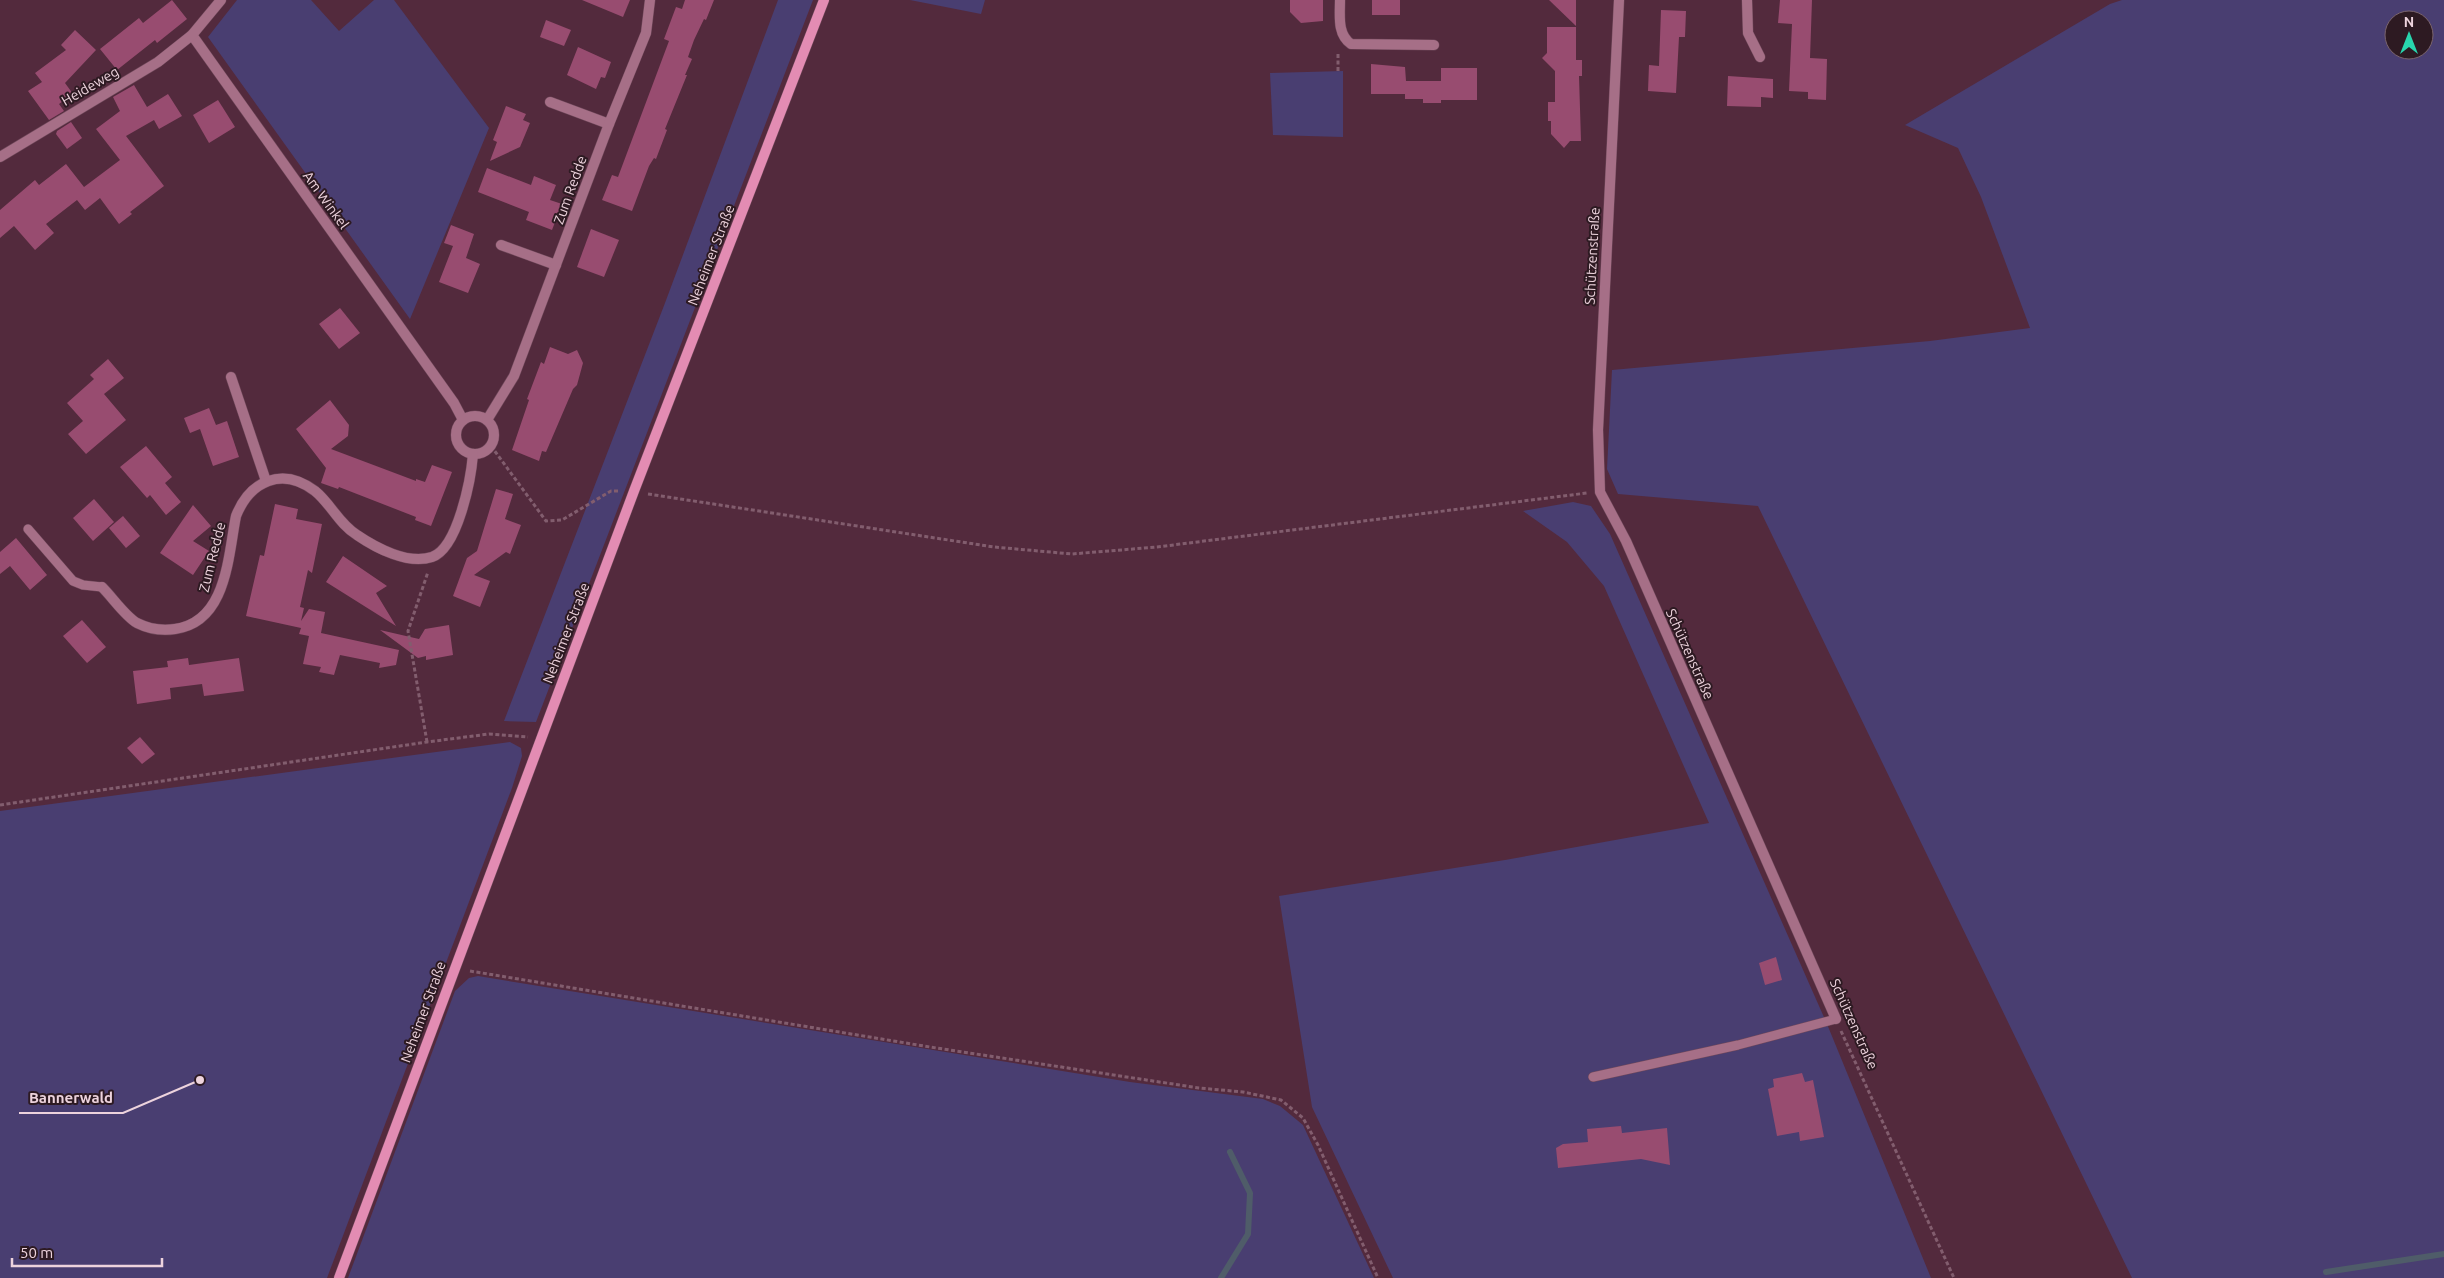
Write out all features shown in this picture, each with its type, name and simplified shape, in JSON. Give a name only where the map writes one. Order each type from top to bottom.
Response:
[{"type":"main road","name":"Neheimer Straße","points":[[338,1278],[634,491],[824,0]]},
{"type":"street","points":[[192,35],[221,0]]},
{"type":"street","name":"Zum Redde","points":[[487,420],[514,376],[609,124],[646,33],[650,0]]},
{"type":"street","points":[[1340,0],[1340,28],[1346,40],[1351,44],[1434,44]]},
{"type":"street","name":"Schützenstraße","points":[[1619,0],[1599,420],[1600,492],[1626,541],[1836,1019]]},
{"type":"street","points":[[1746,0],[1748,32],[1760,57]]},
{"type":"street","name":"Heideweg","points":[[0,158],[158,62],[192,35]]},
{"type":"street","name":"Am Winkel","points":[[192,35],[454,403],[463,420]]},
{"type":"street","points":[[550,102],[609,124]]},
{"type":"street","points":[[501,245],[556,265]]},
{"type":"street","points":[[231,377],[266,481],[290,480],[305,485],[316,492],[338,519],[355,534],[375,546],[400,556],[416,559],[432,557],[443,548],[451,536],[465,500],[473,454]]},
{"type":"street","points":[[475,416],[487,420],[492,426],[494,434],[491,446],[481,454],[465,452],[456,440],[458,426],[463,420],[475,416]]},
{"type":"street","name":"Zum Redde","points":[[102,587],[136,623],[166,630],[182,628],[196,623],[207,614],[216,601],[221,588],[236,516],[241,505],[248,494],[266,481]]},
{"type":"lane","points":[[28,529],[73,582],[83,586],[102,587]]},
{"type":"lane","points":[[1593,1077],[1738,1045],[1836,1019]]},
{"type":"path","points":[[491,446],[546,521],[562,520],[611,491],[634,491],[994,547],[1072,554],[1157,547],[1600,492]]},
{"type":"path","points":[[427,742],[408,631],[432,557]]},
{"type":"path","points":[[0,805],[489,734],[541,739]]},
{"type":"path","points":[[453,969],[930,1047],[1181,1085],[1243,1092],[1281,1100],[1303,1118],[1318,1146],[1378,1278]]},
{"type":"path","name":"Schützenstraße","points":[[1836,1019],[1954,1278]]},
{"type":"shaded area","points":[[237,0],[311,0],[339,31],[374,0],[394,0],[489,128],[410,319],[208,37]]},
{"type":"shaded area","points":[[778,0],[813,0],[536,722],[504,721],[665,303]]},
{"type":"shaded area","points":[[910,0],[985,0],[981,14]]},
{"type":"shaded area","points":[[2122,0],[2444,0],[2444,1278],[2132,1278],[1758,506],[1618,494],[1607,469],[1612,370],[1930,341],[2030,328],[1981,197],[1958,148],[1905,125],[2110,4]]},
{"type":"shaded area","points":[[1343,71],[1343,137],[1273,135],[1270,73]]},
{"type":"shaded area","points":[[1573,502],[1591,506],[1610,534],[1827,1024],[1931,1278],[1393,1278],[1312,1107],[1279,896],[1505,860],[1709,823],[1604,586],[1567,542],[1523,511]]},
{"type":"shaded area","points":[[510,742],[521,748],[522,756],[512,788],[327,1278],[0,1278],[0,811]]},
{"type":"shaded area","points":[[478,976],[1130,1082],[1263,1099],[1280,1106],[1303,1125],[1374,1278],[348,1278],[455,991],[469,978]]},
{"type":"building","points":[[172,0],[187,19],[157,43],[155,40],[117,70],[100,49],[139,18],[143,23]]},
{"type":"building","points":[[582,0],[630,0],[623,17]]},
{"type":"building","points":[[685,0],[714,0],[706,20],[704,19],[694,40],[688,57],[692,59],[685,75],[687,75],[665,129],[667,130],[656,159],[654,158],[649,166],[632,211],[602,200],[612,175],[618,177],[669,41],[664,39],[676,7],[682,9]]},
{"type":"building","points":[[1290,0],[1323,0],[1323,21],[1301,23],[1290,12]]},
{"type":"building","points":[[1372,0],[1400,0],[1400,15],[1372,15]]},
{"type":"building","points":[[1549,0],[1576,0],[1576,26]]},
{"type":"building","points":[[1780,0],[1812,0],[1810,58],[1827,59],[1826,100],[1808,99],[1808,92],[1789,91],[1792,24],[1778,23]]},
{"type":"building","points":[[1661,10],[1686,11],[1685,37],[1679,37],[1676,93],[1648,91],[1649,65],[1659,66]]},
{"type":"building","points":[[546,20],[571,30],[564,46],[540,37]]},
{"type":"building","points":[[1547,27],[1576,27],[1576,60],[1582,60],[1582,76],[1579,76],[1581,141],[1570,141],[1564,148],[1551,134],[1551,121],[1548,121],[1548,102],[1555,102],[1555,71],[1542,58],[1547,53]]},
{"type":"building","points":[[75,30],[96,50],[65,83],[73,94],[59,104],[64,111],[49,120],[28,91],[42,82],[35,73],[66,50],[61,45]]},
{"type":"building","points":[[578,47],[611,62],[605,78],[601,77],[596,89],[567,75]]},
{"type":"building","points":[[1371,64],[1405,67],[1406,81],[1441,81],[1441,68],[1477,68],[1477,100],[1441,100],[1441,103],[1423,103],[1423,99],[1405,99],[1405,94],[1371,94]]},
{"type":"building","points":[[1728,76],[1773,79],[1773,98],[1761,97],[1761,107],[1727,106]]},
{"type":"building","points":[[134,85],[147,107],[168,94],[182,116],[159,129],[154,120],[126,136],[164,186],[130,212],[132,214],[119,224],[100,198],[85,210],[77,200],[46,224],[54,233],[35,250],[14,226],[0,238],[0,210],[35,180],[39,185],[66,164],[84,187],[120,160],[96,129],[120,111],[113,97]]},
{"type":"building","points":[[218,100],[235,127],[209,143],[193,115]]},
{"type":"building","points":[[506,106],[526,114],[523,120],[530,123],[520,147],[490,161],[497,142],[493,140]]},
{"type":"building","points":[[71,122],[82,138],[67,149],[56,134],[57,131]]},
{"type":"building","points":[[487,168],[531,185],[534,176],[556,185],[550,200],[562,204],[552,230],[526,220],[529,212],[478,192]]},
{"type":"building","points":[[451,225],[474,234],[466,258],[480,264],[468,293],[439,282],[453,246],[444,243]]},
{"type":"building","points":[[591,229],[619,240],[604,277],[577,267]]},
{"type":"building","points":[[340,308],[360,333],[339,349],[319,324]]},
{"type":"building","points":[[550,347],[568,354],[577,350],[583,363],[577,385],[573,389],[546,452],[542,451],[539,461],[512,450],[529,400],[527,399],[541,362],[544,364]]},
{"type":"building","points":[[108,359],[124,378],[104,394],[126,420],[86,454],[68,434],[83,421],[67,403],[94,379],[90,375]]},
{"type":"building","points":[[330,400],[349,425],[348,436],[331,449],[416,481],[416,479],[425,482],[432,465],[452,472],[431,526],[415,520],[416,517],[339,487],[338,489],[321,483],[326,468],[296,429]]},
{"type":"building","points":[[209,408],[216,425],[227,421],[239,457],[213,466],[200,429],[190,433],[184,418]]},
{"type":"building","points":[[146,446],[172,477],[165,483],[181,502],[166,515],[150,495],[147,498],[120,467]]},
{"type":"building","points":[[496,489],[513,494],[505,519],[521,525],[510,554],[506,552],[474,575],[490,581],[480,607],[453,596],[467,558],[477,551]]},
{"type":"building","points":[[94,499],[114,522],[93,541],[73,518]]},
{"type":"building","points":[[275,504],[298,509],[296,519],[322,524],[312,573],[308,570],[300,607],[304,608],[301,621],[309,609],[325,612],[321,633],[399,650],[396,665],[379,668],[380,663],[340,655],[334,675],[319,672],[321,667],[303,664],[309,636],[299,634],[301,628],[246,616],[260,555],[264,556]]},
{"type":"building","points":[[193,505],[211,526],[193,541],[209,551],[193,575],[160,553]]},
{"type":"building","points":[[123,516],[140,536],[126,548],[109,528]]},
{"type":"building","points":[[16,538],[47,575],[30,590],[10,566],[0,574],[0,552]]},
{"type":"building","points":[[343,556],[387,586],[376,593],[396,626],[326,582]]},
{"type":"building","points":[[82,620],[106,647],[87,663],[63,636]]},
{"type":"building","points":[[449,625],[453,655],[426,660],[426,656],[418,658],[380,630],[419,639],[425,629]]},
{"type":"building","points":[[188,658],[189,665],[239,658],[244,691],[204,696],[202,684],[170,688],[171,699],[137,704],[133,671],[168,667],[167,661]]},
{"type":"building","points":[[140,737],[155,754],[142,764],[127,748]]},
{"type":"building","points":[[1776,957],[1782,980],[1765,985],[1759,963]]},
{"type":"building","points":[[1802,1073],[1805,1082],[1813,1080],[1824,1137],[1800,1141],[1799,1132],[1777,1136],[1768,1089],[1774,1087],[1773,1079]]},
{"type":"building","points":[[1621,1126],[1622,1133],[1667,1128],[1670,1165],[1641,1159],[1558,1168],[1556,1148],[1563,1144],[1588,1142],[1587,1129]]},
{"type":"waterway","points":[[1221,1278],[1248,1234],[1250,1193],[1230,1152]]},
{"type":"waterway","points":[[2326,1272],[2444,1254]]},
{"type":"place","name":"Bannerwald","points":[[200,1080]]}]
